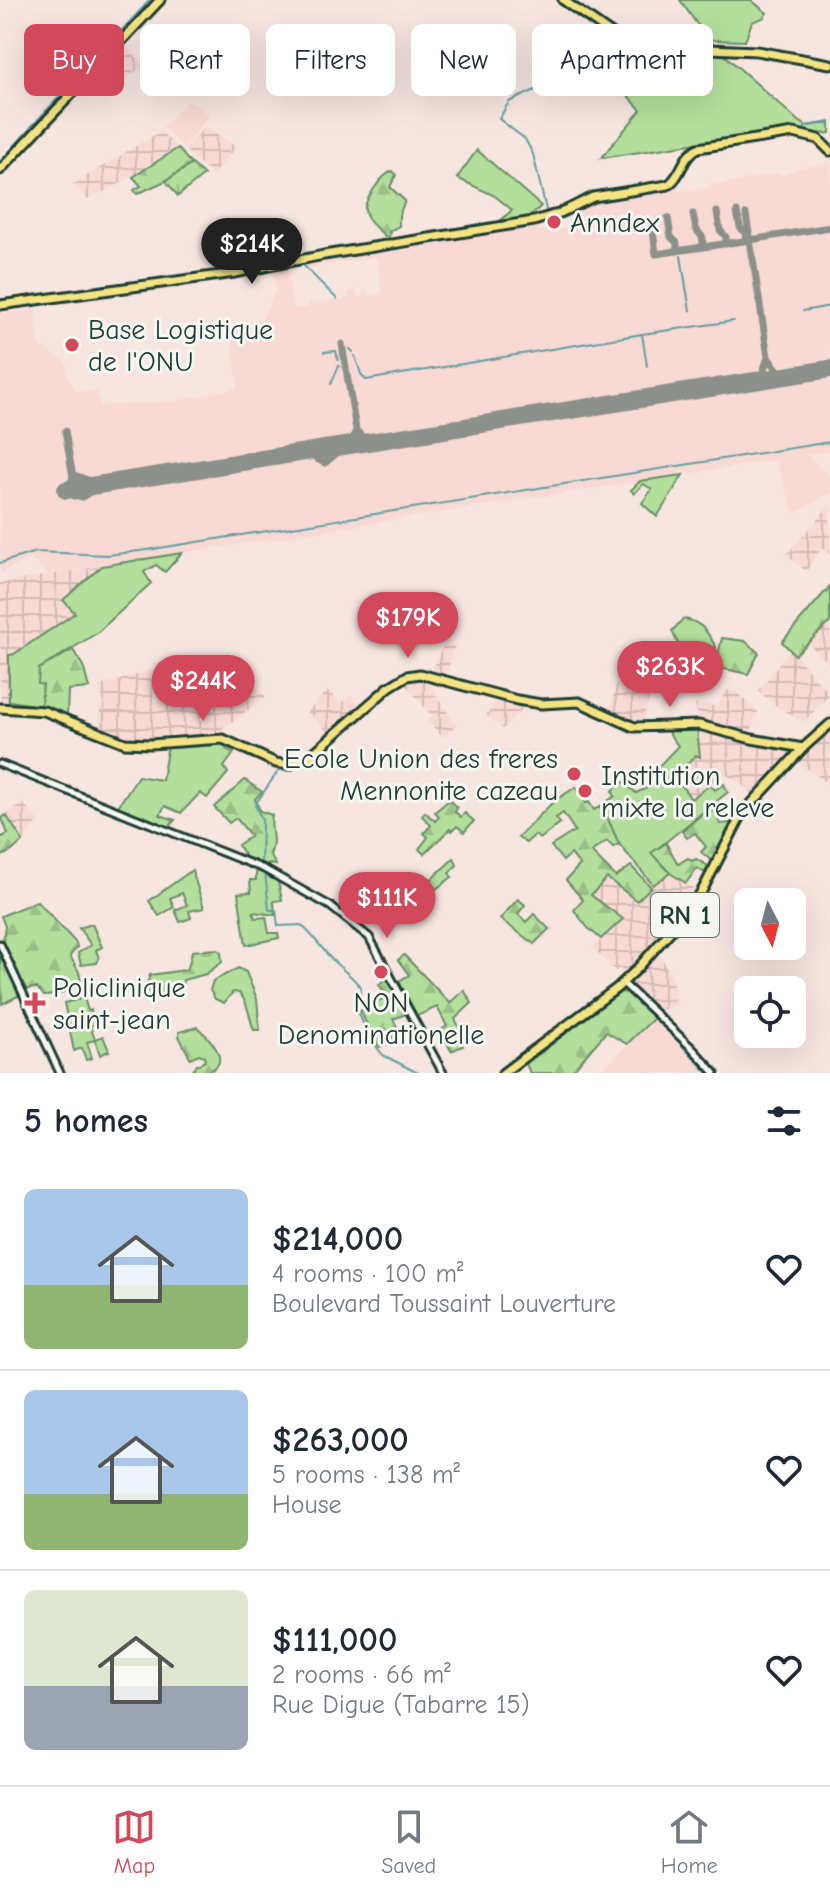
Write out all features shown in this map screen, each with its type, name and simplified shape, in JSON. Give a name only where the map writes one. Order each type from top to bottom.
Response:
[{"type":"main road","points":[[0,168],[158,0]]},
{"type":"main road","points":[[566,0],[619,39],[636,46],[757,51],[830,62]]},
{"type":"main road","points":[[0,305],[235,273],[324,255],[534,221],[593,197],[668,185],[676,179],[690,152],[698,148],[784,134],[828,143]]},
{"type":"main road","points":[[0,708],[44,711],[125,743],[219,738],[276,763],[289,765],[309,757],[389,687],[407,676],[420,674],[517,700],[541,704],[579,702],[634,727],[695,725],[803,748]]},
{"type":"main road","name":"RN 1","points":[[503,1073],[623,983],[690,909],[735,824],[803,748],[830,724]]},
{"type":"street","points":[[0,764],[265,870],[330,906],[369,937],[443,1073]]},
{"type":"street","points":[[0,944],[60,1073]]},
{"type":"street","points":[[623,983],[715,1073]]},
{"type":"shaded area","points":[[126,45],[140,61],[140,68],[124,81]]},
{"type":"shaded area","points":[[188,100],[210,115],[184,148],[163,127]]},
{"type":"shaded area","points":[[204,127],[237,147],[212,175],[185,150]]},
{"type":"shaded area","points":[[161,131],[177,148],[123,182],[87,200],[73,184]]},
{"type":"shaded area","points":[[830,163],[830,451],[807,455],[830,477],[830,493],[794,514],[776,460],[48,574],[31,558],[0,573],[0,314],[35,309],[41,346],[66,363],[67,376],[76,391],[98,391],[100,406],[176,401],[238,388],[231,325],[262,320],[276,290],[272,270],[288,272],[293,309],[309,307],[309,303],[349,299],[348,292],[356,290],[357,297],[363,296],[362,291],[367,290],[368,296],[382,294],[377,257],[307,268],[305,263],[537,225],[540,231],[574,227],[573,217],[580,216],[578,207],[598,198],[674,186],[678,192],[774,173],[783,175],[797,168]]},
{"type":"shaded area","points":[[830,505],[830,555],[822,547],[806,571],[786,555]]},
{"type":"shaded area","points":[[102,566],[64,599],[75,612],[9,655],[9,701],[0,703],[0,583]]},
{"type":"shaded area","points":[[830,622],[830,665],[808,643]]},
{"type":"shaded area","points":[[445,641],[455,645],[446,677],[431,673]]},
{"type":"shaded area","points":[[790,649],[830,694],[804,722],[758,691]]},
{"type":"shaded area","points":[[193,662],[204,690],[210,696],[226,680],[241,672],[266,697],[222,729],[223,736],[135,740],[99,729],[100,707],[104,703],[99,686],[150,671],[154,702],[185,699],[184,679],[189,676]]},
{"type":"shaded area","points":[[417,677],[425,678],[456,725],[443,738],[427,720],[432,716],[404,683]]},
{"type":"shaded area","points":[[652,682],[643,724],[633,725],[610,713],[616,683]]},
{"type":"shaded area","points":[[726,690],[737,692],[758,712],[749,736],[699,722],[695,704],[718,706]]},
{"type":"shaded area","points":[[327,691],[341,703],[351,696],[360,707],[331,735],[307,712]]},
{"type":"shaded area","points":[[499,700],[526,706],[503,729],[486,715]]},
{"type":"shaded area","points":[[830,728],[830,785],[795,760]]},
{"type":"shaded area","points":[[697,729],[746,742],[781,747],[795,753],[754,794],[724,773],[691,800],[675,776],[699,756]]},
{"type":"shaded area","points":[[23,803],[39,821],[23,841],[6,815]]},
{"type":"shaded area","points":[[670,873],[697,890],[656,947],[671,975],[677,1005],[659,1011],[593,947],[623,919],[591,895],[607,878],[637,901]]},
{"type":"shaded area","points":[[654,1019],[708,1073],[599,1073]]},
{"type":"green space","points":[[680,0],[751,0],[767,13],[752,22],[745,41],[713,40],[713,24],[697,24]]},
{"type":"green space","points":[[713,52],[721,52],[796,119],[807,126],[830,123],[830,133],[788,129],[601,158],[641,110],[628,96],[713,96]]},
{"type":"green space","points":[[178,148],[191,164],[137,194],[134,190],[141,186],[133,177]]},
{"type":"green space","points":[[477,150],[541,206],[522,219],[499,222],[512,210],[495,196],[457,178]]},
{"type":"green space","points":[[192,164],[204,175],[178,196],[166,181]]},
{"type":"green space","points":[[393,171],[396,175],[390,187],[405,201],[399,215],[399,226],[390,231],[389,237],[370,222],[365,206],[379,182]]},
{"type":"green space","points":[[683,475],[657,517],[642,503],[652,489],[643,484],[634,494],[631,490],[640,481]]},
{"type":"green space","points":[[182,553],[165,572],[156,565],[144,572],[151,583],[97,633],[39,669],[43,684],[41,706],[9,701],[9,655],[75,613],[63,600],[102,566]]},
{"type":"green space","points":[[830,586],[830,622],[795,655],[782,642]]},
{"type":"green space","points":[[683,619],[694,622],[706,632],[716,647],[713,658],[684,657],[672,631]]},
{"type":"green space","points":[[722,638],[745,641],[759,653],[748,674],[715,667]]},
{"type":"green space","points":[[73,650],[83,666],[89,688],[68,690],[67,716],[41,706],[43,685],[38,684],[39,669]]},
{"type":"green space","points":[[665,728],[697,729],[700,757],[696,755],[675,776],[691,799],[710,785],[715,790],[724,784],[728,792],[652,853],[670,873],[653,885],[619,844],[599,807],[615,796],[612,791],[624,782],[636,793],[656,784],[652,773],[678,746]]},
{"type":"green space","points":[[229,743],[226,749],[234,753],[224,767],[228,773],[207,798],[200,793],[181,813],[165,806],[160,815],[175,820],[167,828],[117,808],[138,776],[162,780],[168,744]]},
{"type":"green space","points":[[245,780],[262,792],[255,799],[260,811],[272,815],[273,844],[270,855],[276,865],[248,862],[238,845],[251,836],[236,818],[229,823],[214,807]]},
{"type":"green space","points":[[576,787],[586,803],[589,802],[594,810],[599,807],[607,817],[619,844],[613,847],[607,841],[591,852],[616,877],[631,866],[651,887],[637,901],[607,878],[591,895],[623,919],[601,939],[574,910],[583,900],[566,880],[580,865],[571,854],[563,861],[551,846],[575,831],[563,813],[556,818],[560,823],[540,839],[535,835],[526,843],[518,837],[553,802]]},
{"type":"green space","points":[[449,800],[457,808],[455,812],[461,817],[465,813],[474,821],[464,832],[457,826],[452,831],[450,829],[424,854],[419,849],[428,837],[424,833],[431,825],[422,816],[425,812],[435,821],[439,817],[435,812]]},
{"type":"green space","points":[[713,805],[720,824],[732,823],[712,861],[701,852],[706,847],[695,833],[687,838],[682,831]]},
{"type":"green space","points":[[6,815],[23,841],[0,857],[0,838],[8,834],[2,818]]},
{"type":"green space","points":[[666,843],[678,864],[688,858],[692,861],[696,859],[708,866],[705,873],[697,868],[686,883],[670,873],[651,853]]},
{"type":"green space","points":[[454,858],[457,865],[449,873],[452,877],[424,898],[419,891]]},
{"type":"green space","points":[[192,870],[204,908],[189,911],[191,918],[180,922],[175,910],[187,905],[182,893],[170,898],[174,907],[159,916],[149,901]]},
{"type":"green space","points":[[256,870],[277,877],[282,900],[274,901],[275,915],[253,912],[255,918],[266,917],[269,933],[278,933],[279,938],[246,945],[238,893],[251,892],[250,880],[256,880]]},
{"type":"green space","points":[[518,899],[525,905],[518,914],[526,922],[534,914],[549,929],[534,944],[500,919]]},
{"type":"green space","points":[[37,901],[77,947],[70,956],[81,982],[69,990],[48,996],[37,988],[24,989],[3,940],[5,926],[1,916]]},
{"type":"green space","points":[[92,924],[102,947],[96,950],[97,963],[81,965],[78,953],[91,945],[79,928]]},
{"type":"green space","points":[[217,949],[221,952],[222,962],[206,974],[183,980],[181,994],[151,999],[147,984],[150,975],[185,970],[192,951]]},
{"type":"green space","points":[[404,955],[450,1003],[464,990],[472,1003],[455,1019],[463,1034],[458,1036],[463,1046],[451,1051],[441,1030],[447,1026],[437,1007],[417,1016],[399,981],[409,975],[398,960]]},
{"type":"green space","points":[[3,957],[22,994],[2,1004],[0,958]]},
{"type":"green space","points":[[238,968],[246,972],[257,999],[260,1030],[254,1030],[239,993],[233,992],[224,1003],[215,999],[210,990],[213,981]]},
{"type":"green space","points":[[386,973],[406,1014],[393,1019],[397,1027],[390,1030],[395,1041],[379,1047],[360,1011],[388,996],[379,985]]},
{"type":"green space","points":[[620,992],[628,993],[654,1018],[627,1044],[606,1032],[573,1070],[575,1073],[530,1073],[526,1064]]},
{"type":"green space","points":[[84,998],[88,1011],[91,1010],[94,1024],[90,1026],[95,1039],[103,1036],[109,1051],[100,1055],[95,1040],[87,1042],[92,1058],[86,1060],[82,1048],[74,1051],[64,1003]]},
{"type":"green space","points":[[197,1027],[217,1050],[219,1058],[214,1069],[191,1073],[205,1061],[204,1056],[199,1054],[190,1058],[179,1032]]},
{"type":"waterway","points":[[30,128],[150,0]]},
{"type":"waterway","points":[[532,92],[509,102],[499,119],[525,139],[533,154],[547,214]]},
{"type":"waterway","points":[[805,131],[805,126],[830,122]]},
{"type":"waterway","points":[[0,162],[25,134]]},
{"type":"waterway","points":[[681,256],[690,311]]},
{"type":"waterway","points":[[301,263],[337,299]]},
{"type":"waterway","points":[[803,311],[830,306]]},
{"type":"waterway","points":[[647,366],[642,334],[734,321]]},
{"type":"waterway","points":[[355,356],[366,380],[642,334]]},
{"type":"waterway","points":[[350,349],[353,352]]},
{"type":"waterway","points":[[324,352],[336,351],[338,360]]},
{"type":"waterway","points":[[331,384],[339,366]]},
{"type":"waterway","points":[[0,563],[36,552],[108,555],[147,550],[830,442]]},
{"type":"waterway","points":[[261,865],[262,820],[255,805],[279,765]]},
{"type":"waterway","points":[[265,873],[269,910],[276,910],[278,926],[301,925],[353,979],[361,988],[357,1010],[371,1040],[383,1055],[418,1073]]},
{"type":"waterway","points":[[656,1018],[708,1073]]},
{"type":"taxiway","points":[[717,212],[726,244]]},
{"type":"taxiway","points":[[737,212],[746,239]]},
{"type":"taxiway","points":[[693,214],[696,229],[703,238],[702,247]]},
{"type":"taxiway","points":[[746,214],[750,240],[830,227]]},
{"type":"taxiway","points":[[668,218],[677,251]]},
{"type":"taxiway","points":[[652,223],[656,254],[750,240],[768,357],[763,372],[750,382]]},
{"type":"taxiway","points":[[342,344],[356,430],[367,442]]},
{"type":"taxiway","points":[[769,359],[779,371],[794,375]]},
{"type":"taxiway","points":[[65,431],[75,489]]},
{"type":"taxiway","points":[[336,447],[321,444],[316,451],[317,459],[325,463],[351,441],[356,431]]},
{"type":"taxiway","points":[[100,485],[82,497],[74,496],[69,486],[74,475],[102,485]]},
{"type":"runway","points":[[66,490],[830,369]]},
{"type":"place","name":"Anndex","points":[[554,222]]},
{"type":"place","name":"Base Logistique de l'ONU","points":[[72,345]]},
{"type":"place","name":"Ecole Union des freres Mennonite cazeau","points":[[574,774]]},
{"type":"place","name":"Institution mixte la releve","points":[[585,791]]},
{"type":"place","name":"NON Denominationelle","points":[[381,972]]},
{"type":"place","name":"Policlinique saint-jean","points":[[35,1003]]}]
